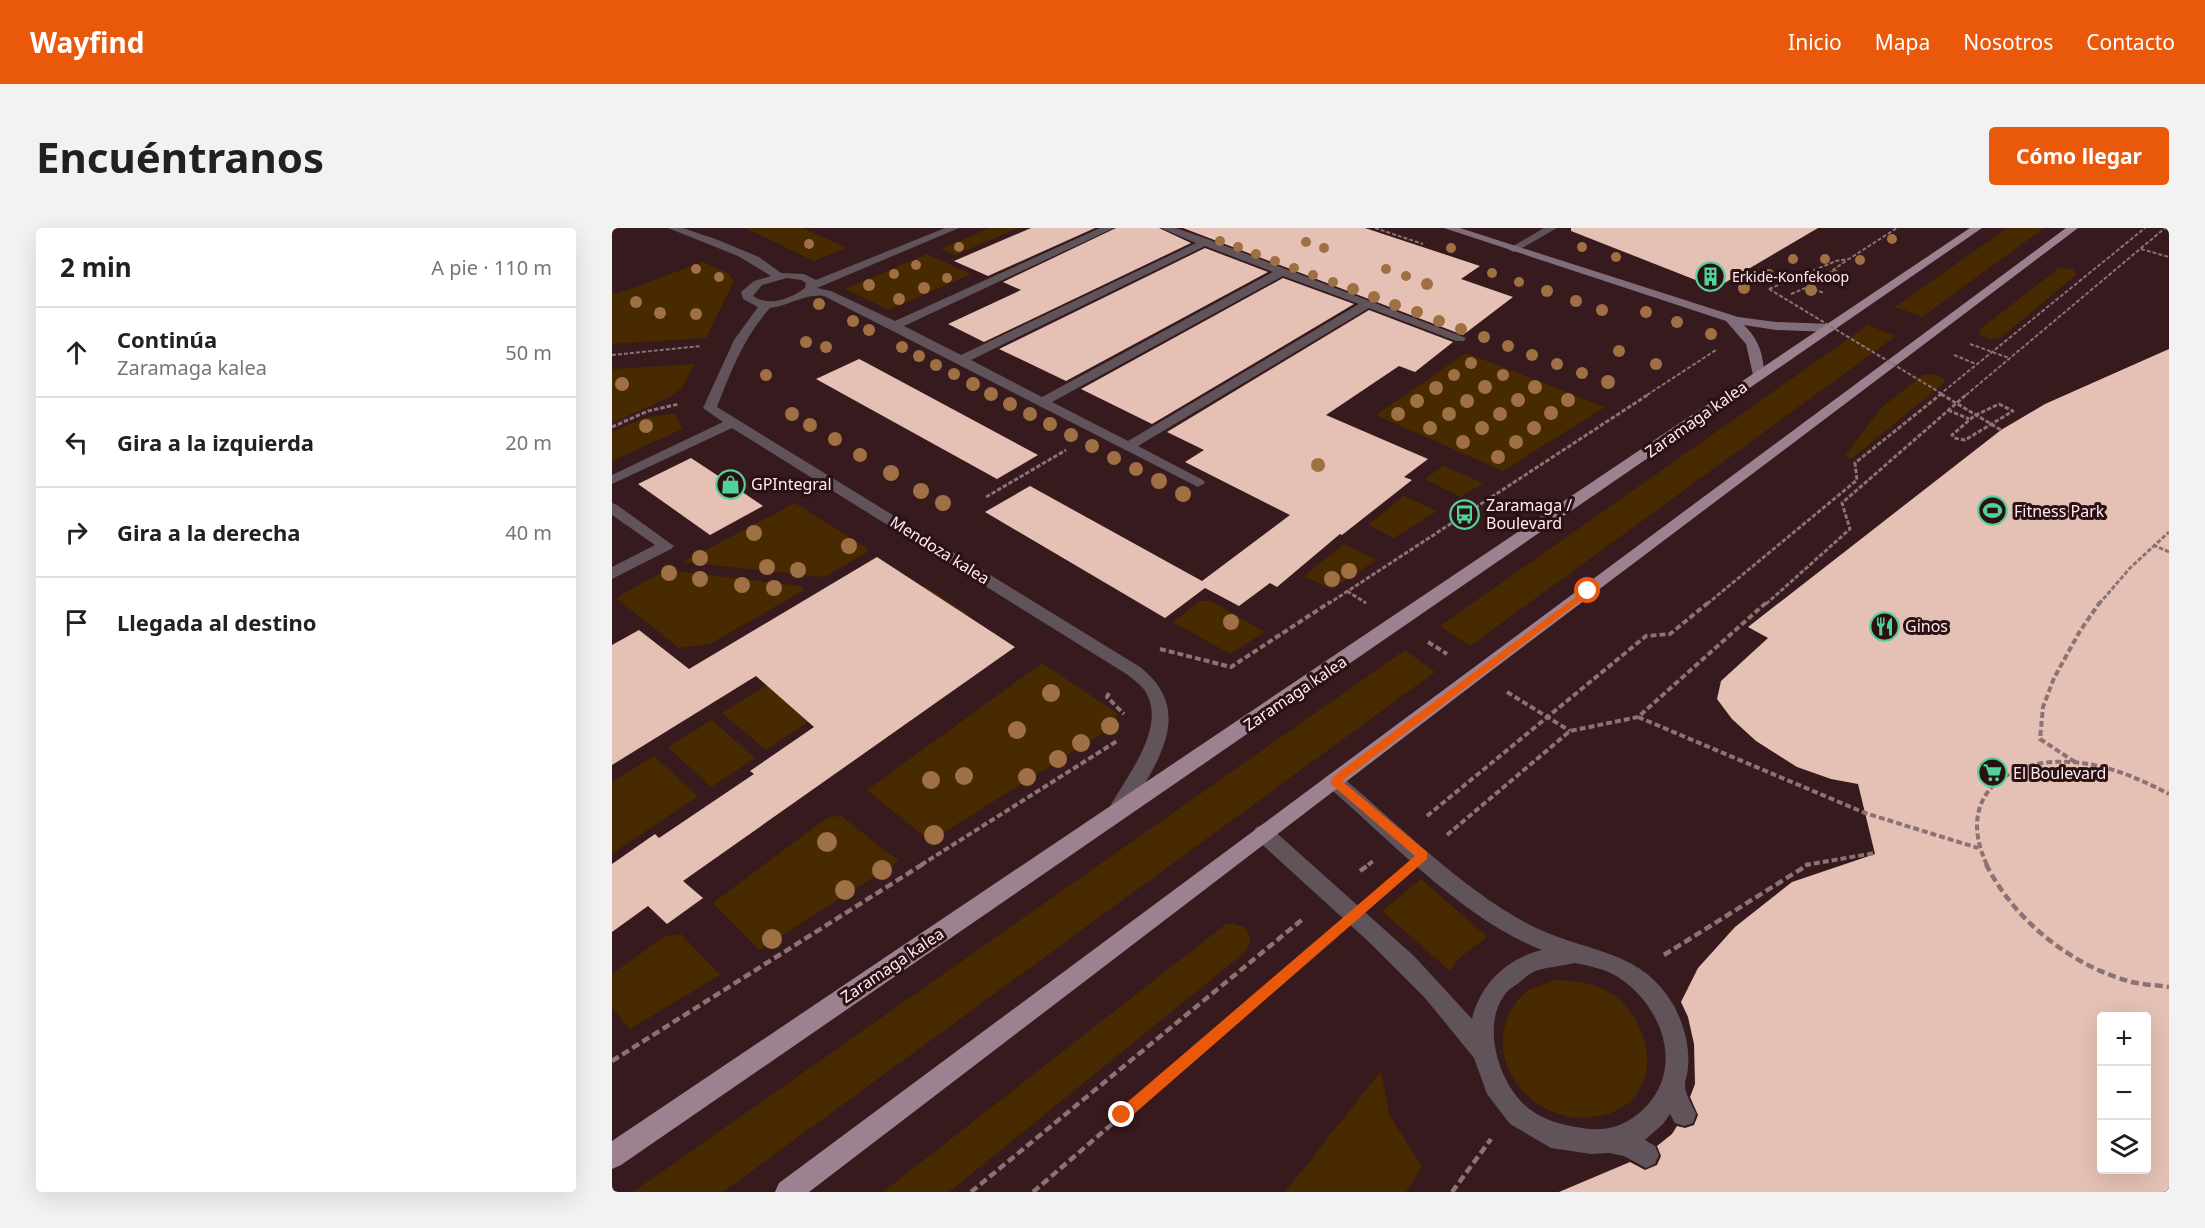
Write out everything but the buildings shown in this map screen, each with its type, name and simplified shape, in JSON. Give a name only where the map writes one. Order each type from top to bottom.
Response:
[{"type":"main road","name":"Zaramaga kalea","points":[[612,1156],[1977,228]]},
{"type":"main road","points":[[788,1192],[1263,833],[2073,228]]},
{"type":"street","points":[[811,288],[812,282],[804,277],[778,276],[758,283],[747,292],[747,297],[767,304],[792,299],[811,288],[954,228]]},
{"type":"street","points":[[895,326],[1109,228]]},
{"type":"street","points":[[1166,228],[1460,338]]},
{"type":"street","points":[[1449,228],[1729,317],[1776,326],[1831,328]]},
{"type":"street","points":[[1513,249],[1552,228]]},
{"type":"street","points":[[679,229],[742,254],[778,276]]},
{"type":"street","points":[[961,360],[1206,243]]},
{"type":"street","points":[[1042,402],[1283,271]]},
{"type":"street","points":[[811,288],[827,293],[895,326],[1198,483]]},
{"type":"street","name":"Mendoza kalea","points":[[767,304],[751,321],[736,343],[710,408],[1134,671],[1153,687],[1161,710],[1160,731],[1117,812]]},
{"type":"street","points":[[1129,446],[1367,304]]},
{"type":"street","points":[[1729,317],[1744,331],[1755,346],[1758,376]]},
{"type":"street","points":[[612,480],[733,422]]},
{"type":"street","points":[[612,508],[666,546],[612,574]]},
{"type":"street","points":[[1334,781],[1462,889],[1525,933],[1575,953],[1605,960],[1633,974],[1657,997],[1672,1025],[1679,1056],[1674,1088],[1676,1100],[1684,1114]]},
{"type":"street","points":[[1263,833],[1436,994],[1482,1050]]},
{"type":"street","points":[[1575,953],[1552,954],[1531,960],[1512,971],[1497,987],[1487,1005],[1482,1027],[1482,1050],[1487,1071],[1498,1091],[1513,1109],[1533,1125],[1557,1137],[1582,1142],[1608,1141],[1628,1144],[1646,1155]]},
{"type":"street","points":[[1608,1141],[1631,1134],[1649,1122],[1664,1107],[1674,1088]]},
{"type":"path","points":[[1781,298],[1808,287],[1897,228]]},
{"type":"path","points":[[971,1192],[1646,636],[1670,634],[1857,480],[1855,463],[2145,228]]},
{"type":"path","points":[[1033,1192],[1570,731],[1638,717],[1850,530],[1842,503],[1948,410],[2165,228]]},
{"type":"path","points":[[2140,248],[2169,257]]},
{"type":"path","points":[[1849,259],[1836,261],[1769,289],[2001,430]]},
{"type":"path","points":[[612,355],[736,343]]},
{"type":"path","points":[[1125,716],[1107,697],[1110,691],[1162,648],[1231,666],[1717,350]]},
{"type":"path","points":[[612,427],[648,411],[680,403]]},
{"type":"path","points":[[1999,404],[2013,411],[1965,440],[1954,438],[1952,435],[1969,419],[1985,408],[1999,404]]},
{"type":"path","points":[[1948,410],[1969,419]]},
{"type":"path","points":[[986,497],[1099,431]]},
{"type":"path","points":[[2075,762],[2040,739],[2043,705],[2083,625],[2135,562],[2169,532]]},
{"type":"path","points":[[2153,544],[2169,552]]},
{"type":"path","points":[[1638,717],[1865,813],[1978,848]]},
{"type":"path","points":[[612,1061],[1124,736]]},
{"type":"path","points":[[2169,794],[2150,783],[2112,769],[2075,762],[2038,764],[2008,773],[1986,792],[1976,817],[1978,848],[1997,887],[2030,925],[2077,959],[2132,981],[2169,987]]},
{"type":"path","points":[[1633,974],[1807,864],[1875,853]]},
{"type":"path","points":[[1452,1192],[1513,1109]]},
{"type":"shaded area","points":[[745,228],[803,228],[847,248],[814,261]]},
{"type":"shaded area","points":[[989,228],[1018,228],[956,255],[941,249]]},
{"type":"shaded area","points":[[2007,228],[2044,228],[1922,317],[1895,307]]},
{"type":"shaded area","points":[[927,254],[971,274],[889,310],[845,289]]},
{"type":"shaded area","points":[[703,262],[728,273],[734,281],[706,338],[612,344],[612,292],[616,294]]},
{"type":"shaded area","points":[[2059,268],[2073,269],[2077,274],[2000,338],[1989,339],[1981,335],[1979,330]]},
{"type":"shaded area","points":[[1868,325],[1896,336],[1470,646],[1440,626]]},
{"type":"shaded area","points":[[1466,353],[1605,407],[1503,471],[1376,415]]},
{"type":"shaded area","points":[[695,364],[681,389],[666,399],[612,423],[612,369]]},
{"type":"shaded area","points":[[1931,374],[1944,378],[1944,383],[1851,459],[1845,456],[1882,407],[1923,375]]},
{"type":"shaded area","points":[[675,413],[682,429],[612,461],[612,432],[644,418]]},
{"type":"shaded area","points":[[1443,466],[1483,483],[1461,497],[1425,479]]},
{"type":"shaded area","points":[[1404,496],[1437,511],[1394,538],[1368,525]]},
{"type":"shaded area","points":[[795,503],[867,548],[866,553],[824,577],[683,562]]},
{"type":"shaded area","points":[[1344,544],[1377,560],[1332,589],[1304,576]]},
{"type":"shaded area","points":[[666,570],[801,586],[804,590],[710,644],[679,648],[616,598]]},
{"type":"shaded area","points":[[925,586],[969,615],[766,750],[722,713]]},
{"type":"shaded area","points":[[1200,601],[1211,601],[1265,632],[1230,654],[1173,622]]},
{"type":"shaded area","points":[[1405,650],[1435,672],[723,1192],[633,1192]]},
{"type":"shaded area","points":[[1042,663],[1117,713],[1117,724],[930,841],[867,790]]},
{"type":"shaded area","points":[[712,720],[755,758],[711,787],[668,747]]},
{"type":"shaded area","points":[[654,756],[698,796],[612,854],[612,782]]},
{"type":"shaded area","points":[[841,816],[899,861],[759,950],[713,903],[828,817]]},
{"type":"shaded area","points":[[1421,879],[1487,937],[1458,959],[1450,971],[1382,911]]},
{"type":"shaded area","points":[[1226,924],[1246,928],[1250,941],[1244,953],[949,1192],[883,1192]]},
{"type":"shaded area","points":[[681,934],[720,975],[630,1029],[612,1008],[612,974],[665,936]]},
{"type":"shaded area","points":[[1555,980],[1585,983],[1605,990],[1623,1003],[1640,1027],[1647,1056],[1642,1084],[1634,1097],[1616,1111],[1594,1117],[1575,1117],[1556,1113],[1539,1104],[1524,1092],[1513,1077],[1505,1060],[1503,1042],[1506,1022],[1515,1004],[1525,993]]},
{"type":"shaded area","points":[[1381,1071],[1390,1116],[1422,1167],[1406,1192],[1285,1192]]},
{"type":"place","name":"Erkide-Konfekoop","points":[[1711,276]]},
{"type":"place","name":"GPIntegral","points":[[730,484]]},
{"type":"place","name":"Fitness Park","points":[[1993,511]]},
{"type":"place","name":"Zaramaga / Boulevard","points":[[1465,514]]},
{"type":"place","name":"Ginos","points":[[1884,626]]},
{"type":"place","name":"El Boulevard","points":[[1992,773]]},
{"type":"route","points":[[1122,1115],[1423,856],[1334,781],[1588,591]]}]
